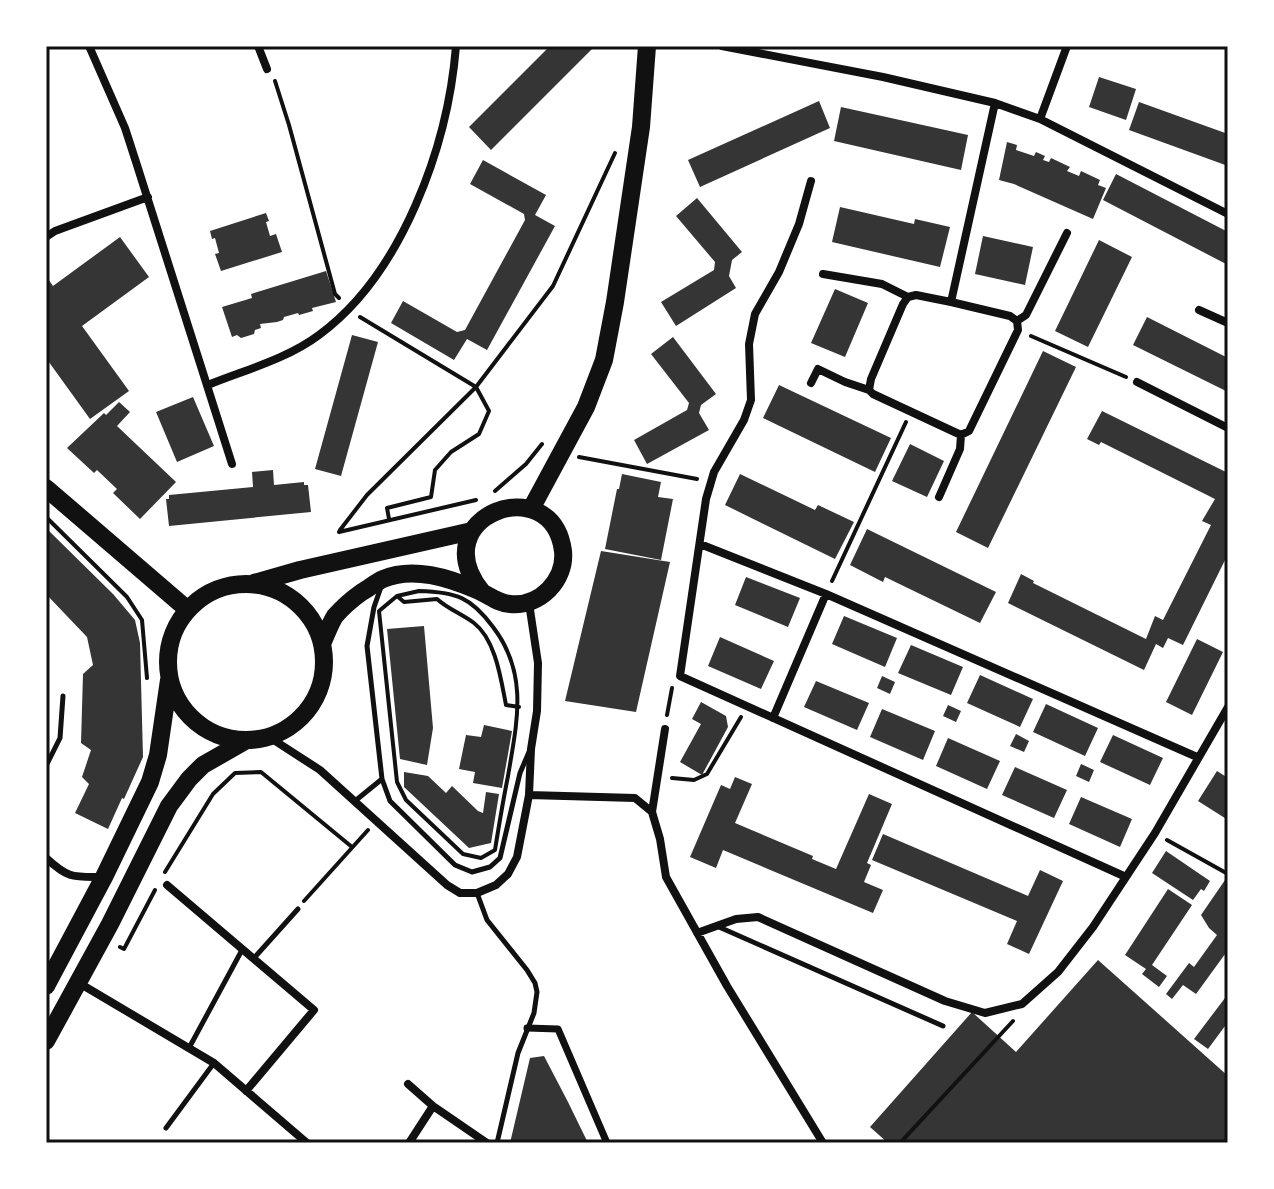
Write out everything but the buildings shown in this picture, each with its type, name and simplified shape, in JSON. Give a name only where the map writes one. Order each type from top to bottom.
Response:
[{"type":"main road","points":[[531,509],[586,407],[604,360],[615,302],[632,130],[647,46]]},
{"type":"main road","points":[[46,488],[188,610]]},
{"type":"main road","points":[[322,644],[334,618],[351,599],[384,578],[414,573],[445,577],[496,601],[512,604],[529,602],[542,596],[561,571],[562,541],[555,527],[531,509],[517,507],[491,512],[480,520],[466,547],[466,564],[482,592]]},
{"type":"main road","points":[[46,986],[150,782],[158,755],[169,678],[168,654],[174,630],[188,610],[206,595],[228,586],[252,584],[472,531]]},
{"type":"main road","points":[[46,1041],[169,806],[189,779],[203,765],[245,741],[269,737],[287,729],[314,701],[322,683],[324,663],[322,644],[313,621],[297,602],[276,589],[252,584]]},
{"type":"main road","points":[[169,678],[179,703],[196,723],[219,736],[245,741]]},
{"type":"street","points":[[89,46],[125,128],[232,464]]},
{"type":"street","points":[[258,46],[267,69]]},
{"type":"street","points":[[208,385],[289,352],[318,336],[348,309],[372,280],[404,230],[431,166],[451,90],[456,46]]},
{"type":"street","points":[[722,46],[883,77],[995,103],[1040,119],[1228,214]]},
{"type":"street","points":[[1040,119],[1067,46]]},
{"type":"street","points":[[951,302],[995,103]]},
{"type":"street","points":[[811,181],[799,224],[779,272],[755,314],[749,344],[751,400],[744,420],[710,482],[680,676],[1126,877]]},
{"type":"street","points":[[46,237],[148,197]]},
{"type":"street","points":[[961,435],[969,431],[1018,326],[1067,233]]},
{"type":"street","points":[[823,274],[882,284],[908,297]]},
{"type":"street","points":[[869,390],[871,379],[908,297],[916,295],[1010,316],[1018,326]]},
{"type":"street","points":[[1199,310],[1228,323]]},
{"type":"street","points":[[811,383],[818,369],[961,435]]},
{"type":"street","points":[[1137,382],[1228,428]]},
{"type":"street","points":[[939,497],[960,449],[961,435]]},
{"type":"street","points":[[700,544],[826,594],[1197,757]]},
{"type":"street","points":[[773,718],[826,594]]},
{"type":"street","points":[[269,737],[320,770],[447,885],[460,893],[477,893],[496,885],[508,874],[517,857],[529,795],[538,663],[529,602]]},
{"type":"street","points":[[697,933],[736,919],[758,917],[945,1001],[985,1013],[1022,1004],[1058,972],[1093,927],[1155,833],[1228,707]]},
{"type":"street","points":[[665,729],[652,812],[666,877],[727,986],[823,1143]]},
{"type":"street","points":[[529,795],[635,798],[652,812]]},
{"type":"street","points":[[46,858],[61,872],[77,877],[104,877]]},
{"type":"street","points":[[163,883],[314,1010],[246,1091]]},
{"type":"street","points":[[79,983],[214,1063],[307,1143]]},
{"type":"street","points":[[527,1028],[558,1029],[607,1143]]},
{"type":"street","points":[[408,1084],[433,1106],[487,1143]]},
{"type":"street","points":[[409,1143],[433,1106]]},
{"type":"lane","points":[[384,578],[374,607],[367,646],[382,779],[390,801],[455,865],[472,872],[490,867],[500,858],[520,773],[531,749]]},
{"type":"lane","points":[[46,766],[60,738],[63,696]]},
{"type":"lane","points":[[355,801],[382,779]]},
{"type":"lane","points":[[477,893],[487,920],[535,983],[537,1002],[518,1053],[497,1143]]},
{"type":"lane","points":[[254,958],[298,909]]},
{"type":"lane","points":[[718,926],[943,1026]]},
{"type":"lane","points":[[189,1048],[242,949]]},
{"type":"lane","points":[[166,1128],[214,1063]]},
{"type":"path","points":[[621,161],[632,130]]},
{"type":"path","points":[[543,442],[526,464],[488,497],[339,532],[367,495],[476,387],[553,286],[632,130]]},
{"type":"path","points":[[1018,326],[1137,382]]},
{"type":"path","points":[[826,594],[911,413]]},
{"type":"path","points":[[561,454],[710,482]]},
{"type":"path","points":[[389,519],[387,508],[431,497]]},
{"type":"path","points":[[46,517],[127,597],[142,620],[148,684]]},
{"type":"path","points":[[419,591],[445,592],[480,610],[509,650],[515,671],[518,706],[495,850],[481,858],[463,854],[406,800],[397,782],[379,611],[397,596],[419,591]]},
{"type":"path","points":[[397,596],[404,602],[437,599],[477,625],[495,654],[506,705],[537,711]]},
{"type":"path","points":[[665,729],[672,688],[680,676]]},
{"type":"path","points":[[657,776],[694,780],[707,774],[746,707]]},
{"type":"path","points":[[163,883],[213,794],[235,773],[261,772],[352,847]]},
{"type":"path","points":[[298,909],[376,821]]},
{"type":"path","points":[[1155,833],[1228,874]]},
{"type":"path","points":[[900,1143],[1016,1018]]}]
